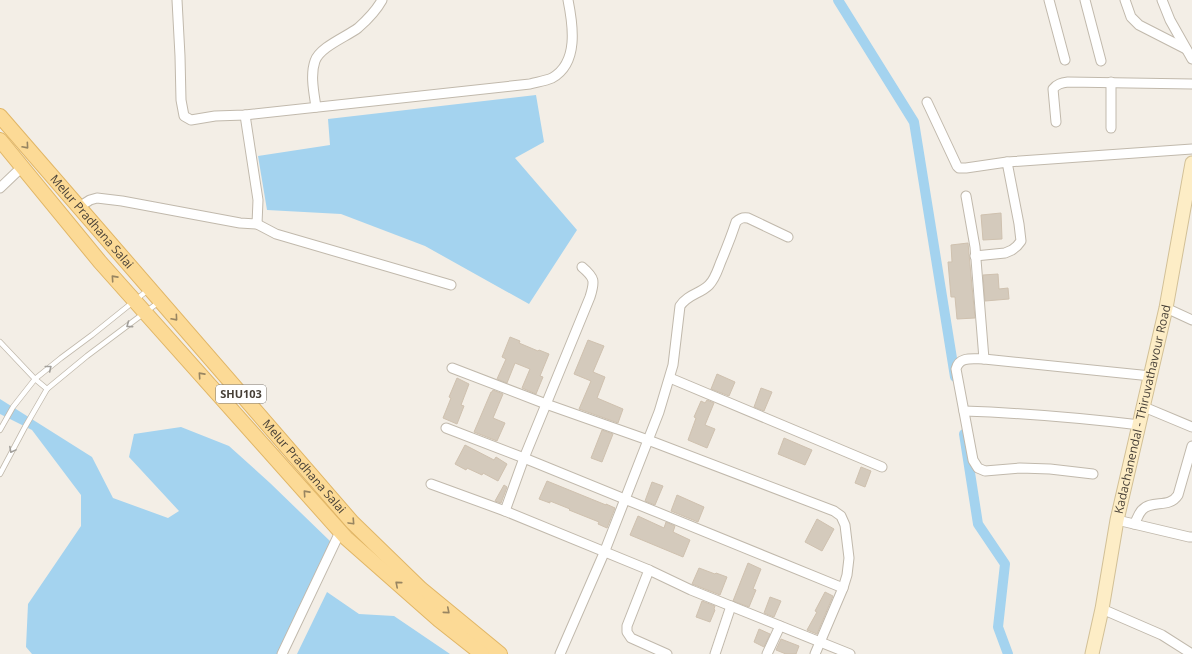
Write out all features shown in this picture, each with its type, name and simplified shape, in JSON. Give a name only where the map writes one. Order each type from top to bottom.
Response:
[{"type":"main road","name":"Melur Pradhana Salai","points":[[0,116],[352,522],[421,589],[497,653]]},
{"type":"main road","name":"Melur Pradhana Salai","points":[[0,140],[100,262],[340,532],[439,620],[482,654]]},
{"type":"main road","name":"Kadachanendal - Thiruvathavour Road","points":[[1092,654],[1102,609],[1117,520],[1144,407],[1189,202],[1192,163]]},
{"type":"street","points":[[177,0],[181,100],[184,116],[191,120],[215,116],[246,115],[530,84],[551,78],[561,71],[568,61],[572,49],[571,14],[568,0]]},
{"type":"street","points":[[316,107],[313,70],[315,60],[320,52],[358,27],[375,11],[382,0]]},
{"type":"street","points":[[1049,0],[1065,60]]},
{"type":"street","points":[[1085,0],[1101,61]]},
{"type":"street","points":[[1125,0],[1131,17],[1139,25],[1186,49]]},
{"type":"street","points":[[1162,0],[1170,20],[1192,59]]},
{"type":"street","points":[[1056,122],[1053,89],[1057,85],[1068,82],[1192,84]]},
{"type":"street","points":[[1111,82],[1112,128]]},
{"type":"street","points":[[927,102],[957,166],[960,168],[1007,162],[1192,149]]},
{"type":"street","points":[[246,115],[258,200],[257,224]]},
{"type":"street","points":[[975,256],[1005,253],[1017,246],[1021,241],[1007,162]]},
{"type":"street","points":[[0,188],[22,167]]},
{"type":"street","points":[[966,196],[975,256],[984,359]]},
{"type":"street","points":[[78,207],[97,198],[122,201],[240,223],[257,224],[276,234],[451,285]]},
{"type":"street","points":[[560,654],[604,552],[660,412],[673,364],[680,306],[684,300],[709,285],[715,276],[736,222],[740,218],[748,218],[788,237]]},
{"type":"street","points":[[505,511],[524,458],[594,286],[594,280],[591,275],[582,267]]},
{"type":"street","points":[[1166,308],[1192,320]]},
{"type":"street","points":[[1093,474],[1050,469],[1020,468],[985,471],[978,468],[973,460],[956,370],[959,362],[963,359],[984,359],[1151,376]]},
{"type":"street","points":[[452,368],[546,404],[648,440],[834,511],[841,516],[845,525],[849,558],[847,575],[815,654]]},
{"type":"street","points":[[670,378],[882,467]]},
{"type":"street","points":[[1144,407],[1192,427]]},
{"type":"street","points":[[964,411],[1009,413],[1140,424]]},
{"type":"street","points":[[446,428],[524,458],[843,588]]},
{"type":"street","points":[[1134,524],[1143,509],[1151,505],[1168,503],[1175,500],[1178,495],[1192,446]]},
{"type":"street","points":[[431,484],[505,511],[649,570],[691,590],[850,654]]},
{"type":"street","points":[[1117,520],[1192,537]]},
{"type":"street","points":[[282,654],[340,532]]},
{"type":"street","points":[[649,570],[627,626],[627,632],[631,638],[667,654]]},
{"type":"street","points":[[715,654],[731,606]]},
{"type":"street","points":[[1102,609],[1162,635],[1192,654]]},
{"type":"street","points":[[767,654],[780,626]]},
{"type":"lane","points":[[0,430],[13,407],[35,379],[149,288]]},
{"type":"lane","points":[[0,474],[24,427],[47,389],[87,356],[160,301]]},
{"type":"lane","points":[[0,342],[35,379],[47,389]]},
{"type":"water","points":[[536,95],[544,142],[515,158],[577,230],[529,304],[425,246],[341,214],[267,210],[258,156],[330,145],[328,119]]},
{"type":"water","points":[[0,399],[92,457],[113,498],[168,518],[179,511],[129,457],[134,434],[181,427],[229,446],[270,483],[331,542],[277,654],[32,654],[26,647],[28,604],[81,526],[81,495],[32,430],[0,414]]},
{"type":"water","points":[[327,592],[359,614],[394,616],[450,654],[297,654]]},
{"type":"building","points":[[1001,213],[1002,239],[983,240],[981,215]]},
{"type":"building","points":[[968,243],[975,318],[957,319],[955,297],[951,297],[948,262],[952,262],[951,245]]},
{"type":"building","points":[[998,274],[999,289],[1008,288],[1009,299],[985,301],[983,275]]},
{"type":"building","points":[[510,337],[520,341],[519,343],[549,354],[540,376],[543,377],[536,394],[522,388],[530,369],[515,363],[507,383],[497,379],[506,359],[502,357]]},
{"type":"building","points":[[588,340],[604,346],[593,372],[605,377],[597,398],[623,409],[618,423],[579,409],[591,381],[574,374]]},
{"type":"building","points":[[717,374],[735,382],[729,396],[711,389]]},
{"type":"building","points":[[457,378],[469,384],[461,405],[464,406],[457,424],[443,418],[451,398],[449,397]]},
{"type":"building","points":[[761,388],[772,392],[764,411],[754,407]]},
{"type":"building","points":[[493,390],[503,394],[493,418],[505,423],[497,441],[474,432]]},
{"type":"building","points":[[707,400],[714,403],[705,425],[715,429],[707,448],[688,440],[696,418],[694,417],[701,401],[705,403]]},
{"type":"building","points":[[602,430],[613,434],[602,462],[591,458]]},
{"type":"building","points":[[784,438],[812,450],[805,465],[778,454]]},
{"type":"building","points":[[465,445],[494,460],[496,457],[507,464],[498,481],[483,473],[482,475],[467,468],[466,470],[455,464]]},
{"type":"building","points":[[861,467],[871,471],[865,487],[855,483]]},
{"type":"building","points":[[547,481],[615,508],[607,528],[598,524],[599,522],[569,510],[570,509],[550,501],[550,503],[539,499]]},
{"type":"building","points":[[652,482],[663,486],[655,505],[645,501]]},
{"type":"building","points":[[504,485],[507,487],[501,503],[495,501]]},
{"type":"building","points":[[677,495],[704,507],[698,522],[671,511]]},
{"type":"building","points":[[638,516],[664,528],[666,522],[675,526],[673,532],[690,540],[683,557],[630,535]]},
{"type":"building","points":[[817,519],[834,529],[822,551],[805,542]]},
{"type":"building","points":[[748,563],[761,569],[753,589],[756,590],[749,607],[733,601]]},
{"type":"building","points":[[699,568],[727,577],[720,595],[692,584]]},
{"type":"building","points":[[825,592],[833,596],[817,634],[807,630],[817,612],[815,611]]},
{"type":"building","points":[[770,597],[781,601],[774,617],[764,613]]},
{"type":"building","points":[[702,601],[715,606],[710,622],[696,617]]},
{"type":"building","points":[[759,629],[770,634],[764,647],[754,642]]},
{"type":"building","points":[[781,639],[799,646],[796,654],[786,654],[776,650]]},
{"type":"waterway","points":[[838,0],[914,122],[955,377]]},
{"type":"waterway","points":[[964,434],[978,524],[1005,564],[998,627],[1008,654]]}]
